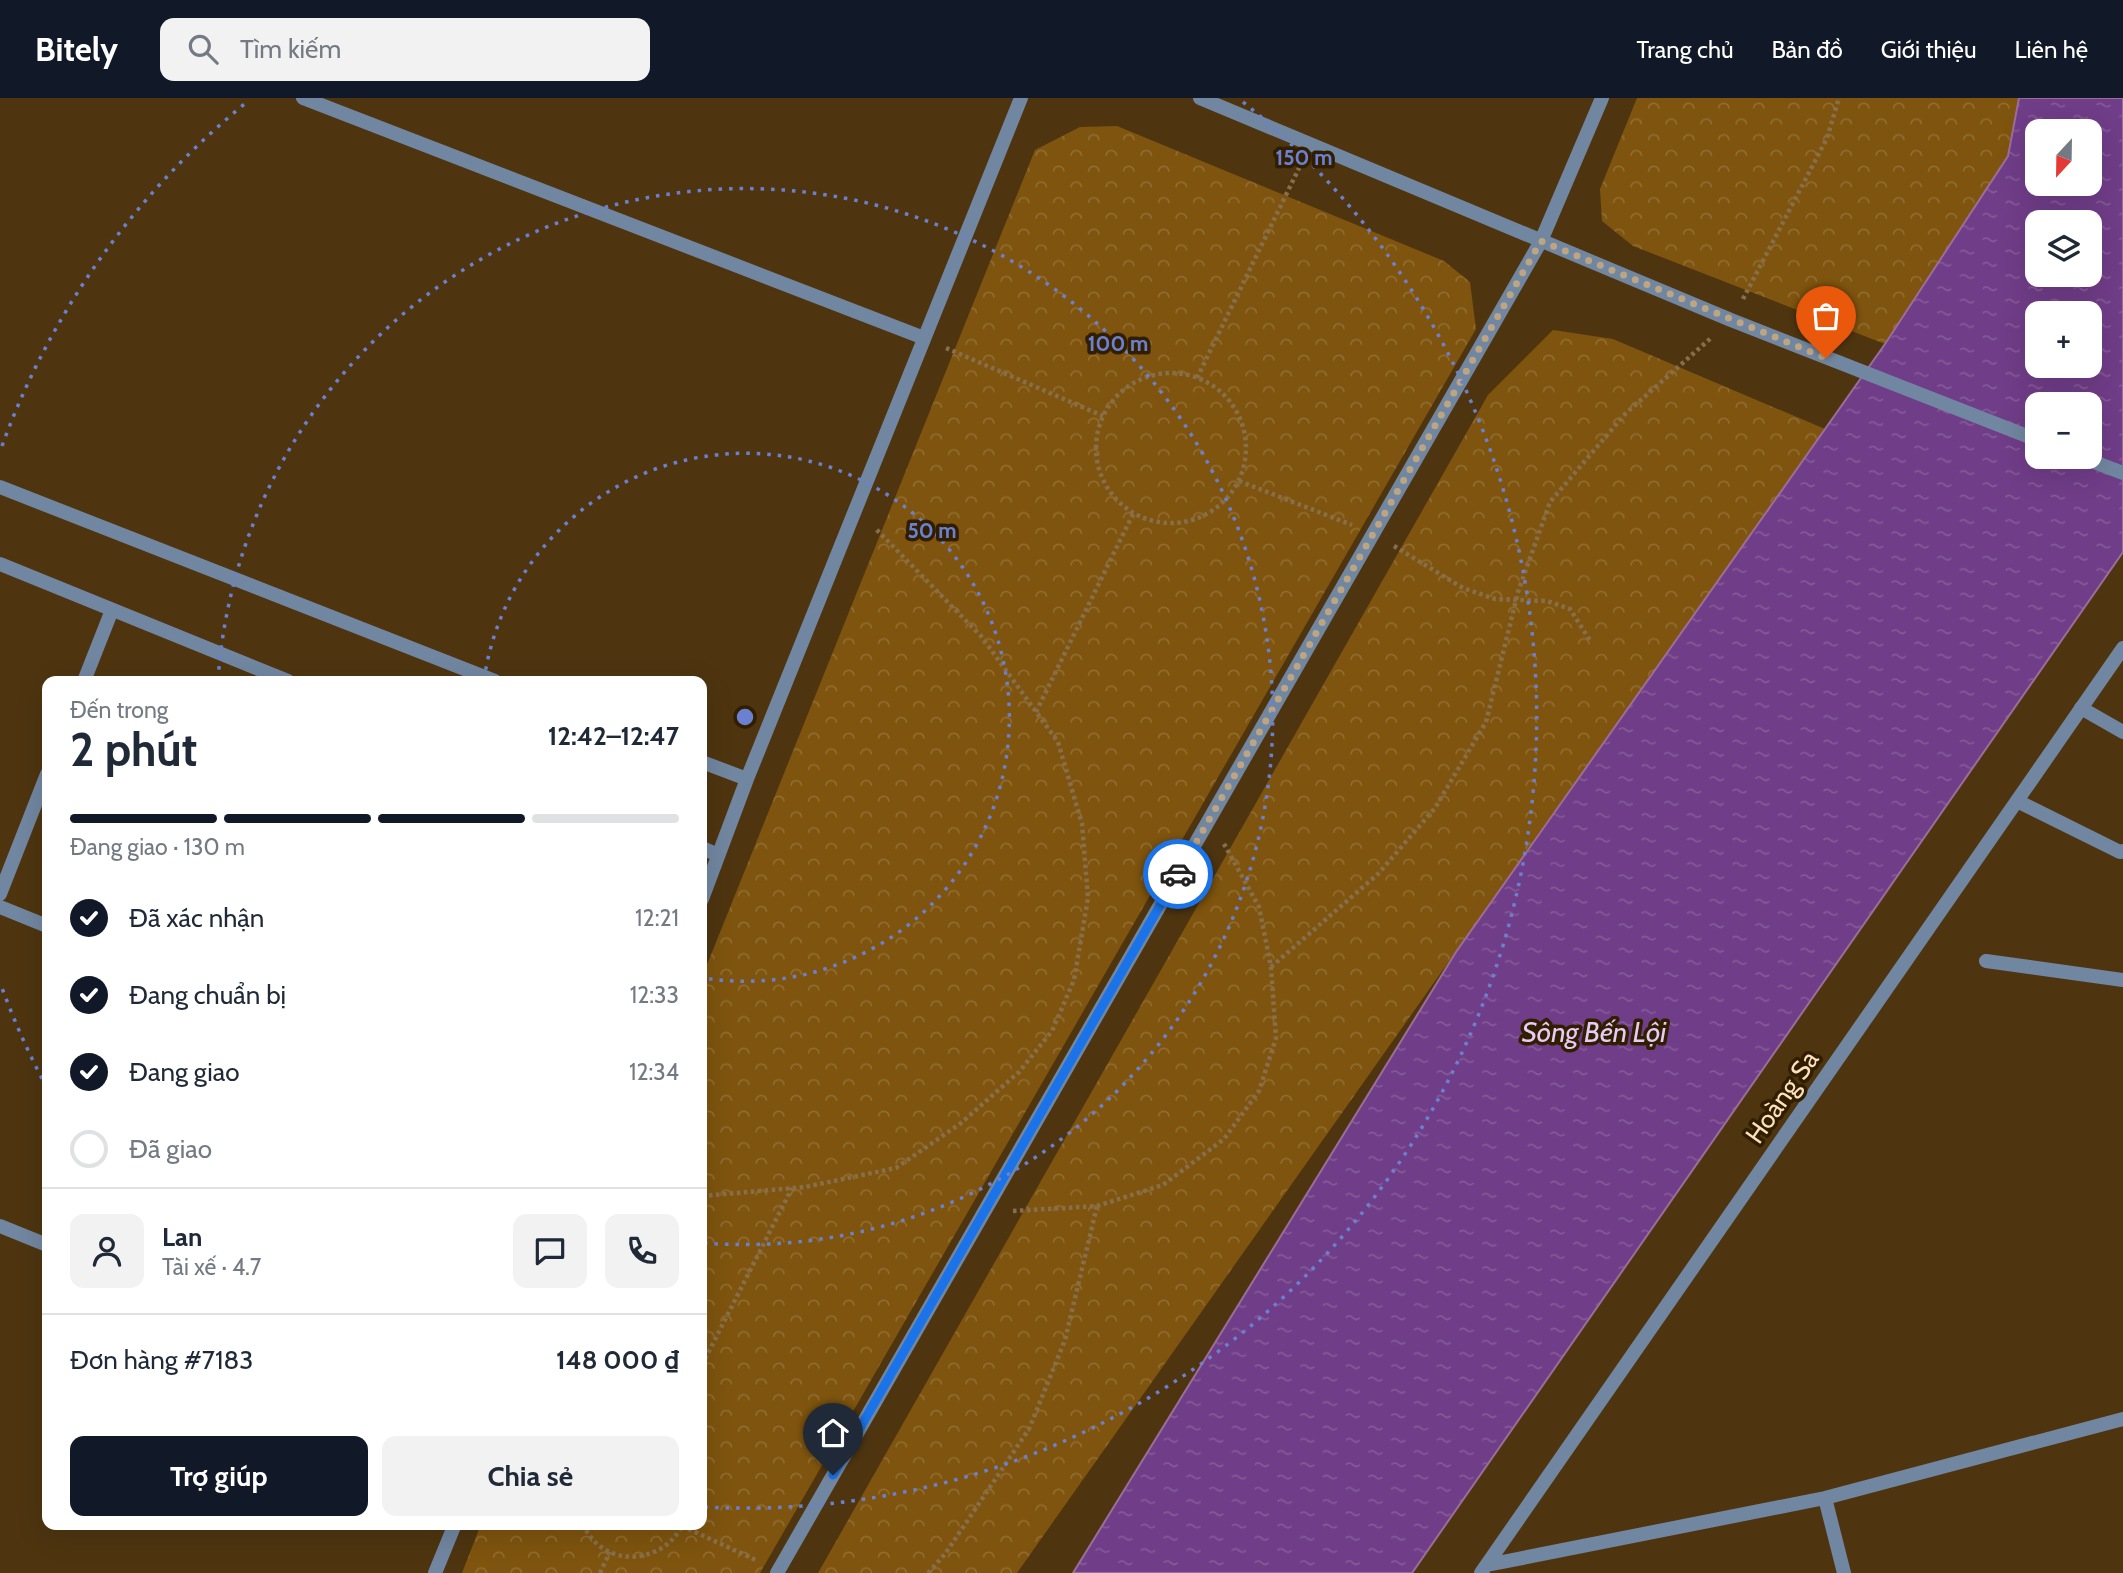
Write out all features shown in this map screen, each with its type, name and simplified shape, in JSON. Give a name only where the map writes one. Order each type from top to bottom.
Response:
[{"type":"street","points":[[303,98],[924,338]]},
{"type":"street","points":[[707,886],[747,779],[1021,98]]},
{"type":"street","points":[[1200,98],[1731,320],[2025,435]]},
{"type":"street","points":[[778,1572],[1541,241],[1602,98]]},
{"type":"street","points":[[2102,465],[2123,473]]},
{"type":"street","points":[[0,487],[482,676]]},
{"type":"street","points":[[0,564],[276,676]]},
{"type":"street","points":[[86,676],[112,610]]},
{"type":"street","name":"Hoàng Sa","points":[[1484,1569],[2123,649]]},
{"type":"street","points":[[2081,709],[2123,732]]},
{"type":"street","points":[[707,764],[747,779]]},
{"type":"street","points":[[0,894],[42,787]]},
{"type":"street","points":[[2017,802],[2120,852],[2123,850]]},
{"type":"street","points":[[707,850],[718,855]]},
{"type":"street","points":[[0,907],[42,924]]},
{"type":"street","points":[[1986,961],[2123,980]]},
{"type":"street","points":[[0,1226],[42,1243]]},
{"type":"street","points":[[1484,1569],[1825,1498],[2123,1419]]},
{"type":"street","points":[[1825,1498],[1844,1573]]},
{"type":"street","points":[[435,1573],[453,1530]]},
{"type":"path","points":[[1272,967],[1378,874],[1435,808],[1486,722],[1516,600],[1550,502],[1625,414],[1731,320],[1828,138],[1839,98]]},
{"type":"path","points":[[1197,378],[1310,145]]},
{"type":"path","points":[[924,338],[1103,416]]},
{"type":"path","points":[[1173,373],[1197,378],[1219,390],[1236,409],[1245,432],[1246,457],[1239,481],[1225,501],[1205,516],[1182,523],[1156,522],[1133,514],[1114,498],[1101,477],[1095,452],[1098,428],[1103,416],[1109,405],[1126,387],[1148,376],[1173,373]]},
{"type":"path","points":[[1239,481],[1373,533],[1463,588],[1495,599],[1547,601],[1570,609],[1591,642]]},
{"type":"path","points":[[707,1196],[792,1188],[896,1168],[971,1115],[1019,1072],[1052,1031],[1074,980],[1088,898],[1082,824],[1058,742],[981,636],[856,509]]},
{"type":"path","points":[[1036,712],[1133,514]]},
{"type":"path","points":[[984,1212],[1097,1206],[1163,1185],[1224,1139],[1259,1091],[1276,1038],[1272,967],[1259,907],[1210,818]]},
{"type":"path","points":[[707,1355],[792,1188]]},
{"type":"path","points":[[929,1573],[945,1554],[1029,1429],[1065,1340],[1097,1206]]},
{"type":"path","points":[[587,1530],[595,1542],[610,1552],[628,1558],[647,1556],[664,1548],[680,1530]]},
{"type":"path","points":[[692,1530],[778,1572]]},
{"type":"path","points":[[600,1573],[610,1552]]},
{"type":"green space","points":[[1637,98],[2019,98],[2008,156],[1885,344],[1633,246],[1602,221],[1600,189]]},
{"type":"green space","points":[[1117,126],[1444,261],[1470,282],[1476,329],[760,1573],[462,1573],[479,1530],[707,1530],[707,965],[1035,150],[1080,127]]},
{"type":"green space","points":[[1553,330],[1613,339],[1825,429],[1017,1573],[818,1573],[1488,395]]},
{"type":"water","name":"Sông Bến Lội","points":[[2019,98],[2123,98],[2123,552],[1412,1573],[1073,1573],[1456,952],[1885,344],[2008,156]]},
{"type":"way so far","points":[[1178,874],[1541,241],[1826,358]]},
{"type":"route","points":[[833,1475],[1178,874]]}]
